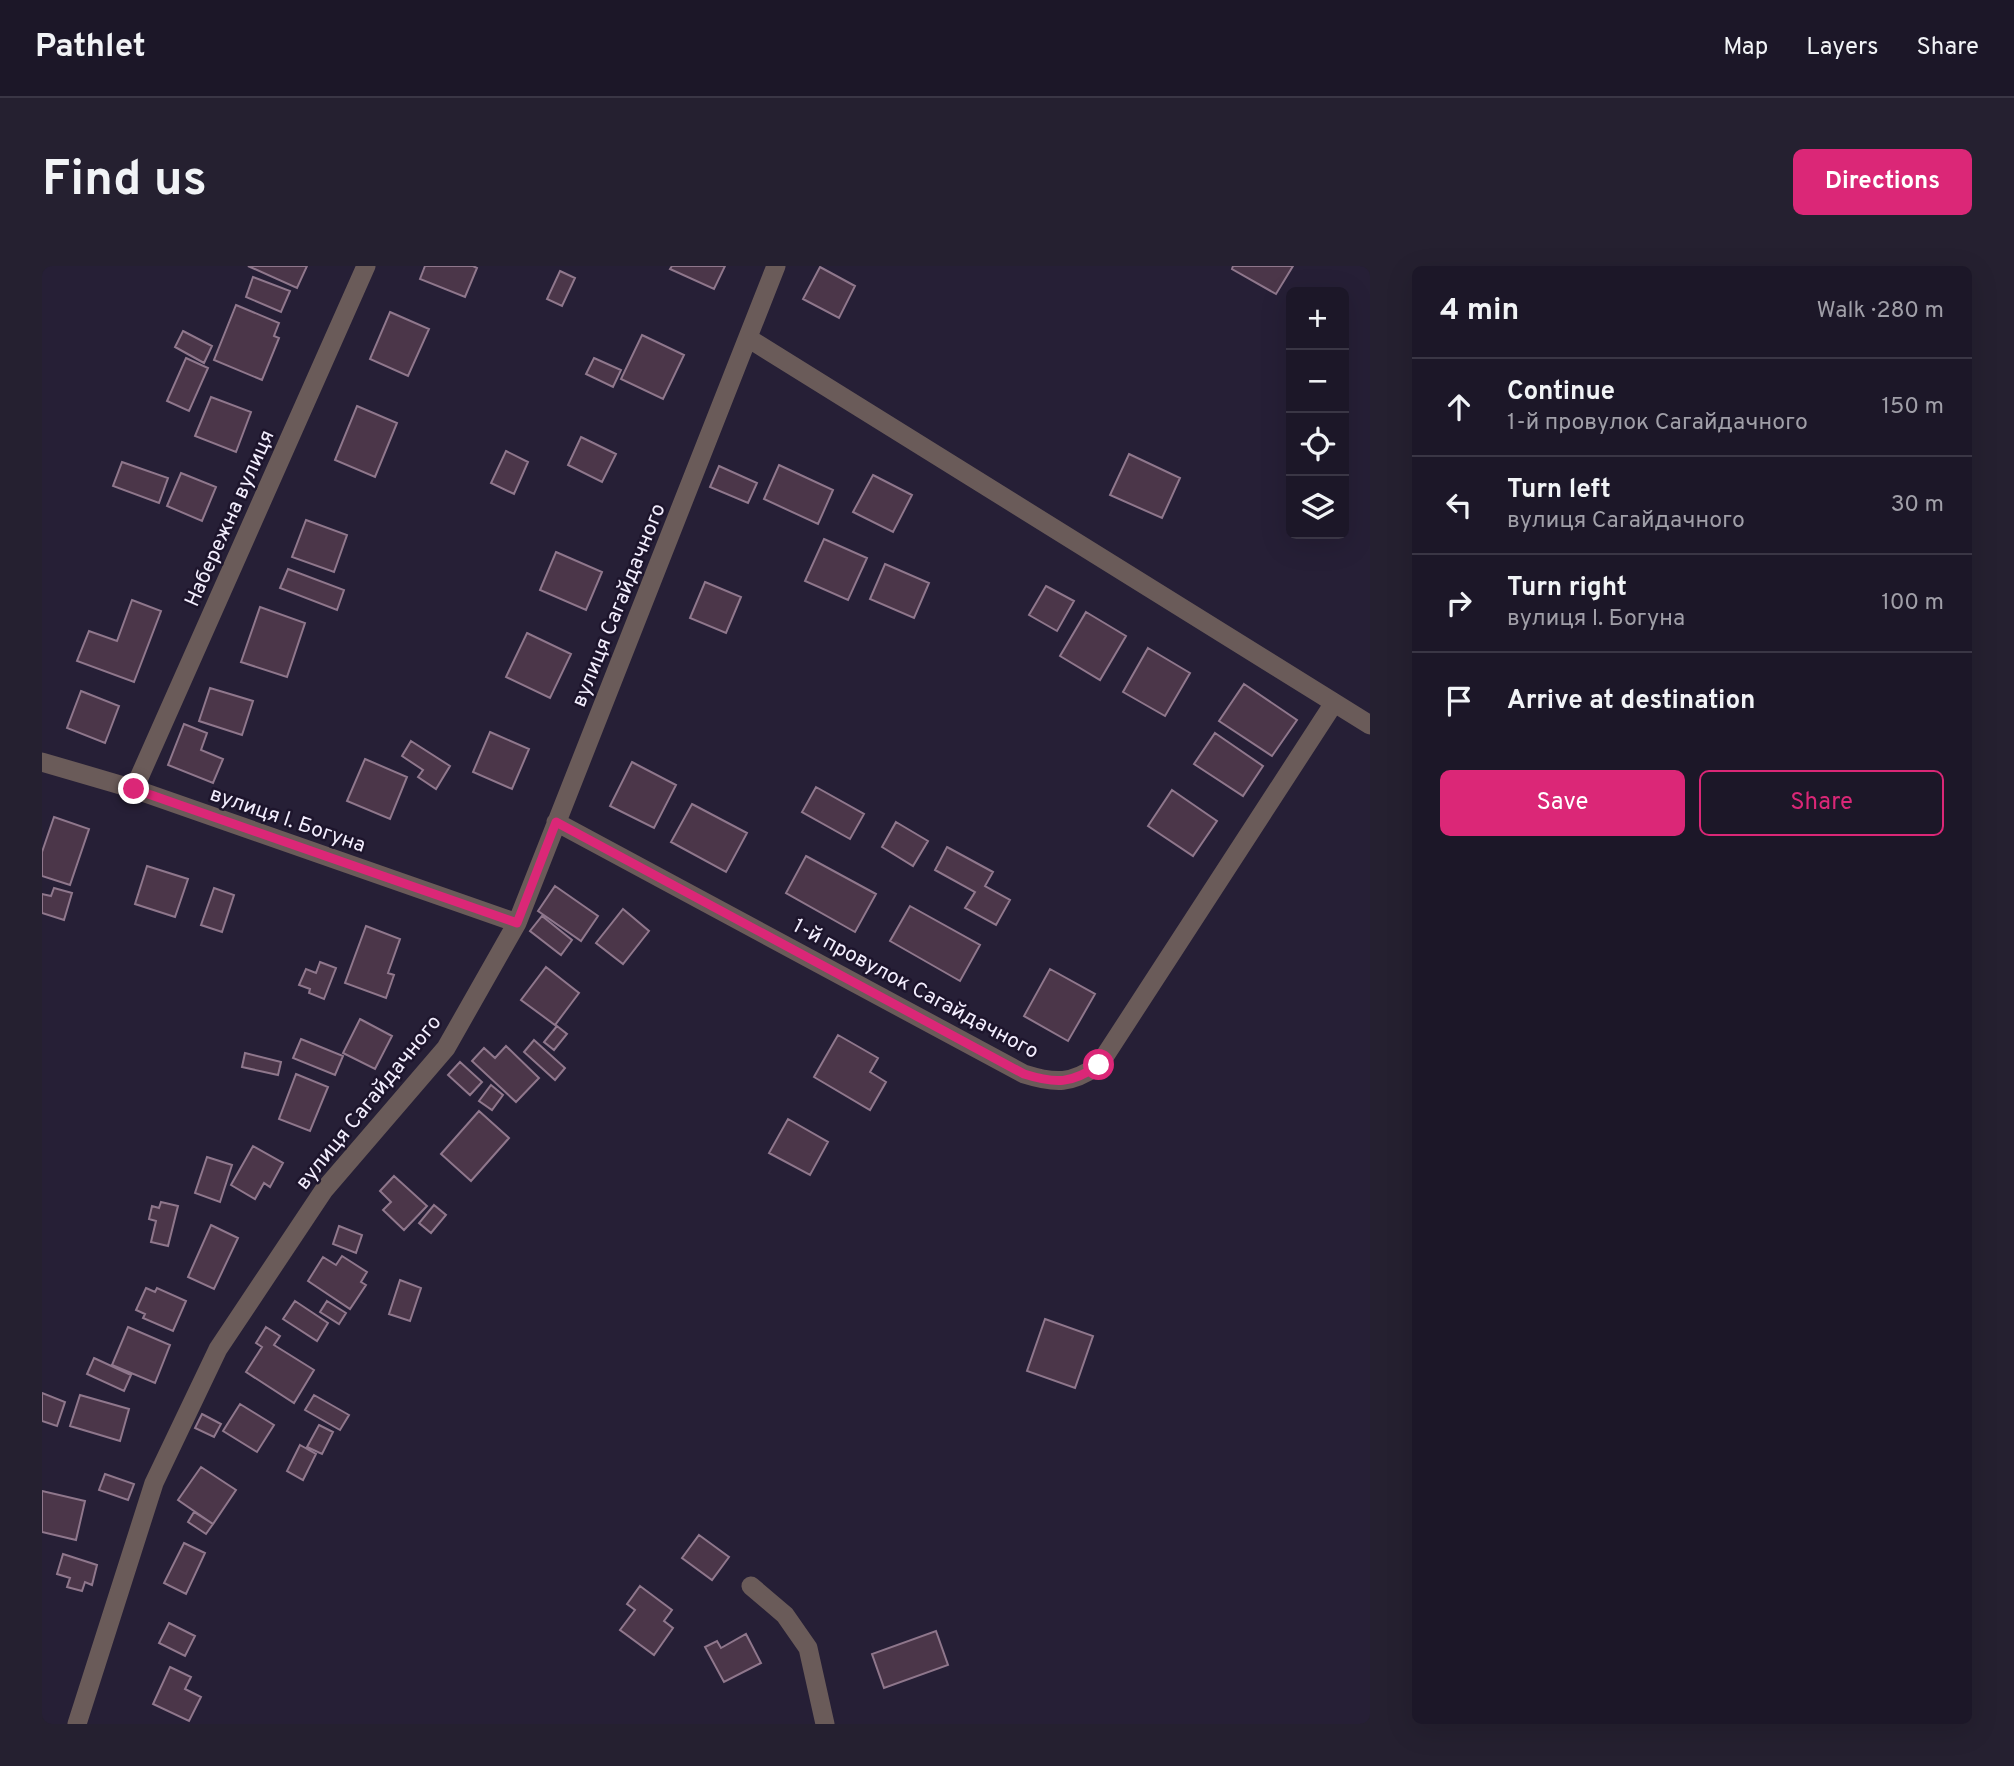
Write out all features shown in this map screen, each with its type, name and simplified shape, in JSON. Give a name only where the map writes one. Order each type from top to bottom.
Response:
[{"type":"street","name":"Набережна вулиця","points":[[134,789],[366,266]]},
{"type":"street","name":"вулиця Сагайдачного","points":[[78,1724],[154,1483],[218,1349],[324,1190],[446,1048],[517,923],[776,266]]},
{"type":"street","points":[[748,338],[1370,725]]},
{"type":"street","name":"1-й провулок Сагайдачного","points":[[556,822],[1024,1074],[1061,1082],[1081,1077],[1099,1065],[1335,703]]},
{"type":"street","name":"вулиця І. Богуна","points":[[42,762],[134,789],[517,923]]},
{"type":"street","points":[[751,1586],[785,1615],[808,1648],[825,1724]]},
{"type":"building","points":[[248,266],[307,266],[297,288]]},
{"type":"building","points":[[425,266],[477,268],[465,297],[420,279]]},
{"type":"building","points":[[672,266],[725,266],[714,289],[670,269]]},
{"type":"building","points":[[1233,266],[1293,266],[1276,294],[1232,269]]},
{"type":"building","points":[[820,267],[855,286],[839,318],[803,299]]},
{"type":"building","points":[[560,271],[575,278],[562,306],[547,299]]},
{"type":"building","points":[[253,277],[290,291],[281,312],[246,297]]},
{"type":"building","points":[[236,305],[279,323],[274,336],[279,338],[262,380],[214,360]]},
{"type":"building","points":[[390,312],[429,329],[408,376],[370,359]]},
{"type":"building","points":[[183,331],[212,346],[204,363],[175,347]]},
{"type":"building","points":[[642,335],[684,355],[663,399],[621,379]]},
{"type":"building","points":[[186,358],[208,368],[189,411],[167,401]]},
{"type":"building","points":[[594,358],[621,370],[613,387],[586,374]]},
{"type":"building","points":[[211,397],[251,412],[236,452],[195,436]]},
{"type":"building","points":[[357,406],[397,423],[375,477],[335,460]]},
{"type":"building","points":[[581,437],[616,454],[602,482],[568,465]]},
{"type":"building","points":[[506,451],[528,462],[514,494],[491,483]]},
{"type":"building","points":[[1129,454],[1180,478],[1162,518],[1110,495]]},
{"type":"building","points":[[122,462],[168,478],[159,503],[113,486]]},
{"type":"building","points":[[779,465],[833,490],[818,524],[764,499]]},
{"type":"building","points":[[719,466],[757,483],[748,503],[710,487]]},
{"type":"building","points":[[181,473],[216,487],[202,521],[167,506]]},
{"type":"building","points":[[873,475],[912,495],[893,532],[853,512]]},
{"type":"building","points":[[306,520],[347,535],[334,572],[292,557]]},
{"type":"building","points":[[824,539],[867,558],[848,600],[805,581]]},
{"type":"building","points":[[556,552],[602,572],[586,610],[540,590]]},
{"type":"building","points":[[885,564],[929,583],[914,618],[870,599]]},
{"type":"building","points":[[288,569],[344,590],[337,610],[280,588]]},
{"type":"building","points":[[705,582],[741,597],[726,633],[690,618]]},
{"type":"building","points":[[1046,586],[1074,601],[1057,631],[1029,615]]},
{"type":"building","points":[[132,600],[161,611],[134,682],[77,661],[89,631],[117,641]]},
{"type":"building","points":[[260,607],[305,623],[287,677],[241,662]]},
{"type":"building","points":[[1086,612],[1126,636],[1100,680],[1060,656]]},
{"type":"building","points":[[527,633],[571,654],[550,698],[506,677]]},
{"type":"building","points":[[1148,648],[1190,673],[1165,716],[1123,692]]},
{"type":"building","points":[[1244,684],[1297,720],[1272,756],[1219,721]]},
{"type":"building","points":[[210,688],[253,701],[242,735],[199,721]]},
{"type":"building","points":[[81,691],[119,706],[105,743],[67,728]]},
{"type":"building","points":[[184,724],[207,733],[201,750],[223,759],[213,783],[168,765]]},
{"type":"building","points":[[490,732],[529,749],[512,789],[473,772]]},
{"type":"building","points":[[1215,733],[1263,766],[1243,796],[1194,764]]},
{"type":"building","points":[[411,741],[450,766],[436,789],[418,777],[423,770],[402,756]]},
{"type":"building","points":[[365,759],[407,777],[390,819],[347,801]]},
{"type":"building","points":[[632,762],[676,785],[654,828],[610,806]]},
{"type":"building","points":[[816,787],[864,814],[850,839],[802,812]]},
{"type":"building","points":[[1172,790],[1217,821],[1193,856],[1148,826]]},
{"type":"building","points":[[692,804],[747,833],[726,872],[671,842]]},
{"type":"building","points":[[54,817],[89,829],[70,885],[42,876],[42,852]]},
{"type":"building","points":[[896,822],[928,841],[913,866],[882,847]]},
{"type":"building","points":[[947,847],[993,872],[985,886],[1010,900],[996,925],[965,908],[975,892],[935,870]]},
{"type":"building","points":[[806,856],[876,894],[855,932],[786,893]]},
{"type":"building","points":[[147,866],[188,879],[175,917],[135,904]]},
{"type":"building","points":[[555,886],[598,916],[581,941],[538,911]]},
{"type":"building","points":[[54,888],[72,893],[64,920],[42,913],[42,894],[51,896]]},
{"type":"building","points":[[214,888],[234,895],[222,932],[201,925]]},
{"type":"building","points":[[910,906],[980,945],[960,981],[890,941]]},
{"type":"building","points":[[623,909],[649,931],[623,964],[596,943]]},
{"type":"building","points":[[542,916],[572,940],[561,955],[530,931]]},
{"type":"building","points":[[366,926],[400,939],[388,973],[394,975],[386,998],[345,983]]},
{"type":"building","points":[[320,962],[336,968],[324,999],[299,985],[306,969],[316,973]]},
{"type":"building","points":[[546,967],[579,993],[555,1025],[521,1000]]},
{"type":"building","points":[[1050,969],[1095,994],[1068,1041],[1024,1016]]},
{"type":"building","points":[[360,1019],[392,1036],[375,1069],[343,1053]]},
{"type":"building","points":[[557,1026],[567,1034],[554,1050],[544,1042]]},
{"type":"building","points":[[838,1035],[878,1058],[870,1072],[886,1082],[870,1110],[814,1077]]},
{"type":"building","points":[[301,1039],[343,1056],[335,1075],[293,1058]]},
{"type":"building","points":[[534,1040],[565,1068],[555,1080],[524,1052]]},
{"type":"building","points":[[506,1046],[539,1078],[516,1102],[472,1061],[484,1048],[495,1058]]},
{"type":"building","points":[[245,1053],[281,1062],[278,1075],[242,1067]]},
{"type":"building","points":[[460,1062],[482,1082],[470,1095],[448,1075]]},
{"type":"building","points":[[296,1074],[328,1087],[310,1131],[279,1119]]},
{"type":"building","points":[[491,1085],[503,1095],[492,1110],[479,1101]]},
{"type":"building","points":[[479,1111],[509,1138],[471,1181],[441,1154]]},
{"type":"building","points":[[788,1119],[828,1142],[810,1175],[769,1153]]},
{"type":"building","points":[[253,1146],[283,1163],[270,1187],[264,1183],[255,1199],[231,1185]]},
{"type":"building","points":[[207,1157],[232,1165],[220,1202],[195,1193]]},
{"type":"building","points":[[394,1176],[427,1206],[404,1230],[383,1210],[391,1202],[380,1191]]},
{"type":"building","points":[[161,1202],[178,1206],[168,1246],[151,1242],[156,1221],[149,1219],[152,1206],[159,1208]]},
{"type":"building","points":[[434,1205],[446,1215],[431,1233],[419,1223]]},
{"type":"building","points":[[211,1225],[238,1238],[214,1289],[188,1277]]},
{"type":"building","points":[[339,1226],[362,1235],[356,1253],[333,1244]]},
{"type":"building","points":[[342,1256],[367,1272],[361,1282],[366,1285],[350,1309],[308,1281],[323,1257],[336,1265]]},
{"type":"building","points":[[400,1280],[421,1288],[410,1321],[389,1314]]},
{"type":"building","points":[[146,1288],[155,1292],[157,1288],[186,1301],[173,1331],[143,1318],[145,1314],[136,1310]]},
{"type":"building","points":[[295,1301],[328,1323],[317,1341],[283,1319]]},
{"type":"building","points":[[327,1301],[346,1313],[339,1324],[320,1312]]},
{"type":"building","points":[[1045,1319],[1093,1336],[1075,1388],[1027,1371]]},
{"type":"building","points":[[128,1327],[170,1345],[155,1383],[112,1365]]},
{"type":"building","points":[[266,1327],[280,1336],[274,1345],[314,1370],[294,1403],[246,1372],[262,1347],[256,1343]]},
{"type":"building","points":[[94,1358],[131,1375],[124,1391],[87,1374]]},
{"type":"building","points":[[42,1393],[65,1402],[57,1426],[42,1421]]},
{"type":"building","points":[[80,1395],[129,1409],[120,1441],[70,1426]]},
{"type":"building","points":[[314,1395],[349,1415],[340,1430],[305,1410]]},
{"type":"building","points":[[240,1404],[274,1425],[257,1452],[223,1431]]},
{"type":"building","points":[[202,1414],[221,1424],[214,1437],[195,1428]]},
{"type":"building","points":[[319,1425],[333,1432],[322,1454],[307,1447]]},
{"type":"building","points":[[300,1445],[316,1454],[303,1480],[287,1471]]},
{"type":"building","points":[[201,1467],[236,1490],[213,1524],[178,1500]]},
{"type":"building","points":[[105,1474],[134,1484],[128,1500],[99,1490]]},
{"type":"building","points":[[42,1491],[85,1501],[76,1540],[42,1532]]},
{"type":"building","points":[[194,1512],[213,1524],[206,1534],[188,1522]]},
{"type":"building","points":[[699,1535],[729,1557],[712,1580],[682,1558]]},
{"type":"building","points":[[184,1543],[205,1553],[186,1594],[164,1583]]},
{"type":"building","points":[[63,1554],[97,1565],[92,1585],[85,1582],[82,1591],[67,1587],[70,1578],[57,1574]]},
{"type":"building","points":[[640,1586],[672,1610],[664,1621],[673,1628],[654,1655],[620,1630],[635,1610],[627,1604]]},
{"type":"building","points":[[169,1623],[195,1636],[185,1656],[159,1643]]},
{"type":"building","points":[[936,1631],[948,1665],[884,1688],[872,1654]]},
{"type":"building","points":[[746,1634],[761,1663],[724,1682],[705,1647],[717,1641],[721,1648]]},
{"type":"building","points":[[170,1667],[191,1677],[185,1689],[201,1697],[189,1721],[153,1704]]},
{"type":"route","points":[[134,789],[517,923],[556,822],[1024,1074],[1061,1082],[1081,1077],[1099,1065]]}]
